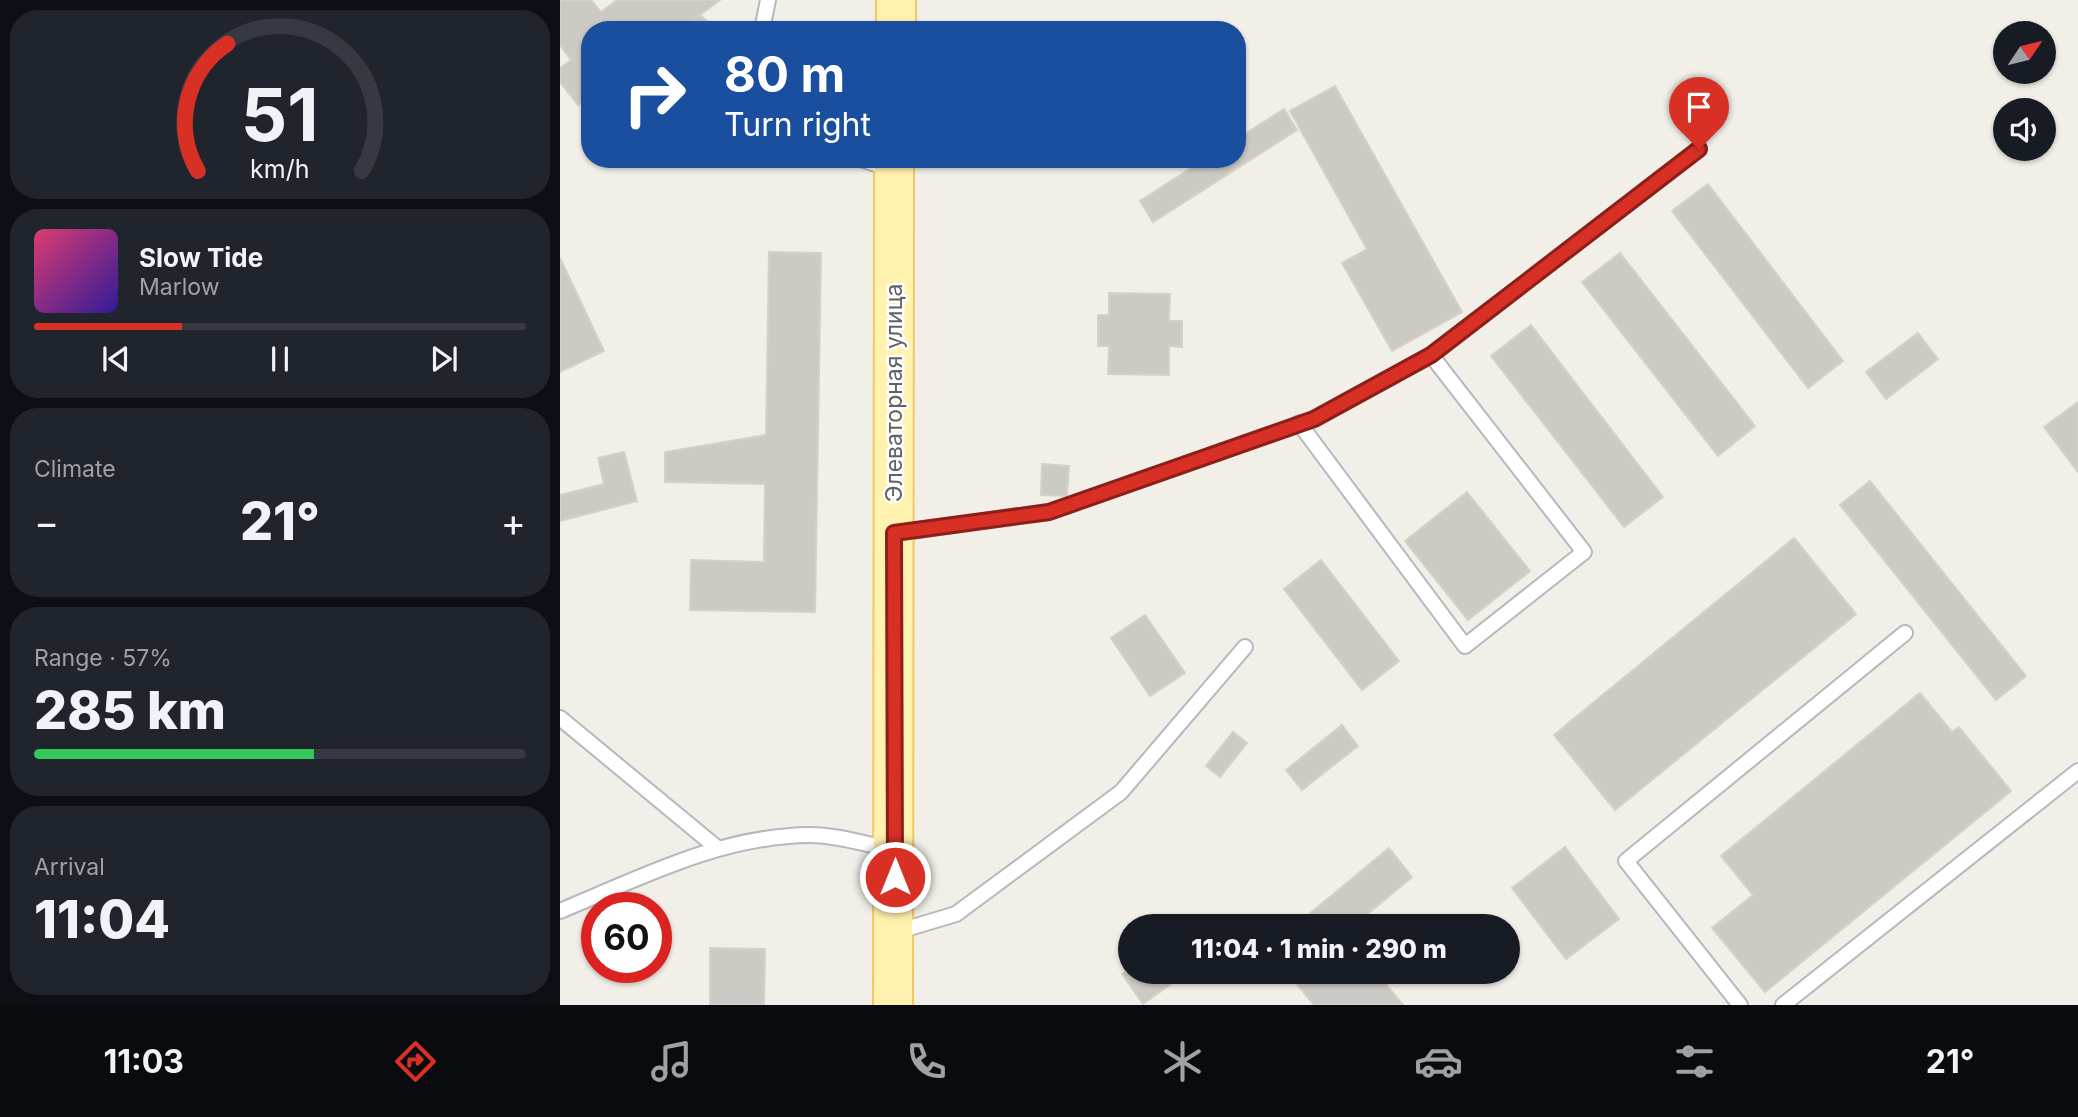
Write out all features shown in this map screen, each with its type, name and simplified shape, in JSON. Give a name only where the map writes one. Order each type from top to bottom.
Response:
[{"type":"main road","points":[[896,0],[896,21]]},
{"type":"main road","name":"Элеваторная улица","points":[[883,168],[894,533],[893,1005]]},
{"type":"lane","points":[[764,21],[768,0]]},
{"type":"lane","points":[[894,533],[1049,512],[1299,423],[1431,355],[1699,149]]},
{"type":"lane","points":[[1299,423],[1465,646],[1584,552],[1431,355]]},
{"type":"lane","points":[[1740,1005],[1626,860],[1905,633]]},
{"type":"lane","points":[[895,932],[956,914],[1121,792],[1245,647]]},
{"type":"lane","points":[[560,718],[716,847]]},
{"type":"lane","points":[[1783,1005],[2078,771]]},
{"type":"lane","points":[[560,911],[716,847],[764,838],[813,835],[895,849]]},
{"type":"building","points":[[560,0],[591,0],[601,12],[617,0],[720,0],[692,21],[581,21],[581,103],[578,105],[560,82],[560,68],[571,60],[560,45]]},
{"type":"building","points":[[700,15],[707,21],[692,21]]},
{"type":"building","points":[[1335,86],[1462,312],[1392,351],[1342,263],[1367,249],[1290,111]]},
{"type":"building","points":[[1284,109],[1297,130],[1246,163],[1246,133]]},
{"type":"building","points":[[1191,168],[1238,168],[1153,222],[1140,201]]},
{"type":"building","points":[[1708,184],[1843,361],[1808,388],[1672,211]]},
{"type":"building","points":[[769,252],[821,253],[815,612],[690,610],[691,560],[764,562],[765,484],[665,482],[665,452],[766,435]]},
{"type":"building","points":[[1620,253],[1755,426],[1718,456],[1582,282]]},
{"type":"building","points":[[560,258],[604,351],[560,372]]},
{"type":"building","points":[[1109,293],[1170,294],[1169,321],[1182,321],[1182,347],[1169,346],[1169,375],[1108,374],[1109,346],[1098,346],[1098,315],[1109,315]]},
{"type":"building","points":[[1531,325],[1663,497],[1624,527],[1491,356]]},
{"type":"building","points":[[1918,333],[1938,359],[1886,399],[1866,372]]},
{"type":"building","points":[[2078,402],[2078,472],[2044,427]]},
{"type":"building","points":[[624,452],[637,501],[560,521],[560,495],[604,484],[598,458]]},
{"type":"building","points":[[1042,464],[1069,466],[1067,496],[1041,495]]},
{"type":"building","points":[[1870,481],[2026,676],[1996,700],[1840,505]]},
{"type":"building","points":[[1467,492],[1530,571],[1468,620],[1405,541]]},
{"type":"building","points":[[1794,538],[1856,614],[1615,810],[1554,735]]},
{"type":"building","points":[[1321,560],[1399,661],[1362,690],[1284,589]]},
{"type":"building","points":[[1145,615],[1185,673],[1150,696],[1111,638]]},
{"type":"building","points":[[1920,693],[1952,732],[1959,727],[2011,791],[1765,992],[1712,928],[1753,895],[1721,856]]},
{"type":"building","points":[[1342,725],[1358,746],[1302,790],[1286,770]]},
{"type":"building","points":[[1233,732],[1247,743],[1220,777],[1206,766]]},
{"type":"building","points":[[1565,847],[1619,919],[1566,959],[1512,888]]},
{"type":"building","points":[[1389,848],[1412,877],[1367,914],[1309,914]]},
{"type":"building","points":[[710,948],[765,949],[764,1005],[710,1005]]},
{"type":"building","points":[[1129,984],[1171,984],[1143,1004]]},
{"type":"building","points":[[1297,984],[1386,984],[1403,1005],[1314,1005]]},
{"type":"route","points":[[895,877],[894,533],[1049,512],[1314,419],[1431,355],[1699,149]]}]
